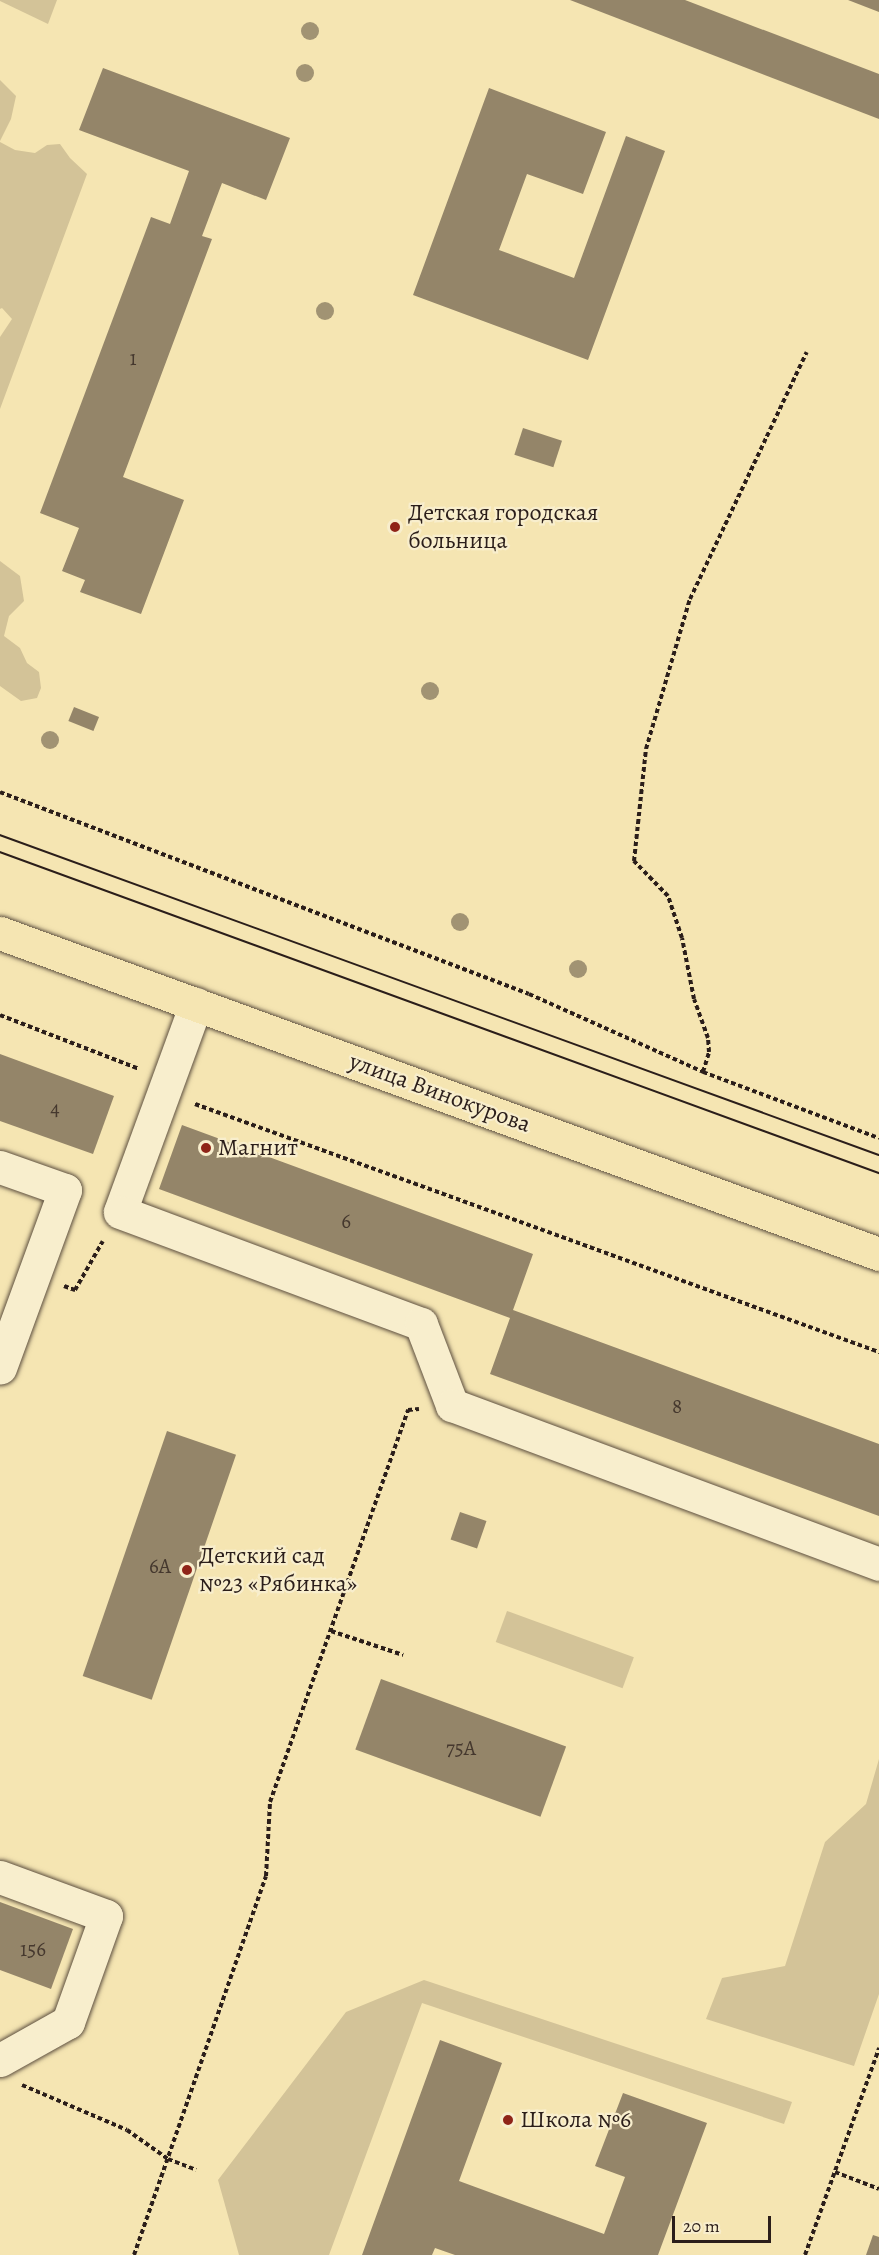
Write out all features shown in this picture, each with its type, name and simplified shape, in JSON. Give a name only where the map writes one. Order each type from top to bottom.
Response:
[{"type":"main road","name":"улица Винокурова","points":[[0,933],[879,1254]]},
{"type":"lane","points":[[196,1004],[120,1212],[421,1324],[452,1405],[879,1564]]},
{"type":"lane","points":[[0,1167],[65,1190],[0,1368]]},
{"type":"lane","points":[[0,1876],[106,1916],[68,2022],[11,2072]]},
{"type":"path","points":[[703,1072],[710,1052],[708,1038],[694,999],[678,928],[668,896],[634,861],[645,749],[690,599],[807,352]]},
{"type":"path","points":[[0,792],[529,994],[703,1072],[879,1138]]},
{"type":"path","points":[[0,1015],[168,1081],[189,1102],[879,1352]]},
{"type":"path","points":[[75,1290],[120,1212]]},
{"type":"path","points":[[134,2255],[266,1876],[270,1802],[408,1410],[452,1405]]},
{"type":"path","points":[[331,1631],[403,1655]]},
{"type":"path","points":[[805,2255],[879,2048]]},
{"type":"path","points":[[871,2070],[879,2073]]},
{"type":"path","points":[[11,2072],[127,2130],[168,2159],[196,2170]]},
{"type":"path","points":[[835,2172],[879,2189]]},
{"type":"shaded area","points":[[0,0],[57,0],[48,24],[0,1]]},
{"type":"shaded area","points":[[0,80],[16,96],[11,119],[0,141]]},
{"type":"shaded area","points":[[0,142],[15,150],[35,153],[47,145],[60,144],[70,158],[87,174],[0,409],[0,337],[12,319],[2,308],[0,309]]},
{"type":"shaded area","points":[[0,561],[20,576],[24,601],[9,616],[4,636],[20,648],[27,663],[39,672],[41,688],[37,698],[21,701],[0,686]]},
{"type":"shaded area","points":[[507,1611],[634,1657],[623,1688],[496,1642]]},
{"type":"shaded area","points":[[879,1759],[879,1994],[854,2066],[706,2019],[722,1978],[785,1966],[825,1842],[866,1804]]},
{"type":"shaded area","points":[[424,1980],[792,2102],[784,2124],[422,2003],[329,2255],[239,2255],[218,2180],[346,2012]]},
{"type":"building","points":[[570,0],[685,0],[879,74],[879,119]]},
{"type":"building","points":[[848,0],[879,0],[879,12]]},
{"type":"building","points":[[103,68],[290,138],[266,200],[222,183],[202,236],[212,239],[123,477],[184,500],[141,614],[80,592],[85,580],[62,571],[79,528],[40,513],[151,217],[170,224],[189,171],[79,130]]},
{"type":"building","points":[[489,88],[606,132],[583,194],[527,174],[499,250],[574,278],[626,136],[665,151],[588,360],[413,295]]},
{"type":"building","points":[[523,428],[562,441],[553,467],[514,455]]},
{"type":"building","points":[[74,707],[99,717],[93,731],[68,721]]},
{"type":"building","points":[[0,1054],[114,1096],[93,1154],[0,1121]]},
{"type":"building","points":[[182,1125],[533,1254],[513,1310],[879,1444],[879,1516],[490,1374],[510,1318],[159,1189]]},
{"type":"building","points":[[167,1431],[236,1455],[152,1700],[83,1676]]},
{"type":"building","points":[[460,1512],[486,1521],[477,1549],[451,1539]]},
{"type":"building","points":[[381,1679],[566,1746],[540,1817],[355,1749]]},
{"type":"building","points":[[0,1902],[73,1929],[51,1989],[0,1970]]},
{"type":"building","points":[[440,2040],[502,2063],[459,2181],[604,2234],[625,2177],[595,2166],[623,2093],[707,2123],[658,2255],[455,2255],[435,2248],[432,2255],[362,2255]]},
{"type":"building","points":[[873,2235],[879,2237],[879,2255],[866,2255]]},
{"type":"tram line","points":[[0,835],[879,1155]]},
{"type":"tram line","points":[[0,852],[879,1173]]},
{"type":"place","name":"Детская городская больница","points":[[395,527]]},
{"type":"place","name":"Магнит","points":[[206,1148]]},
{"type":"place","name":"Детский сад №23 «Рябинка»","points":[[187,1570]]},
{"type":"place","name":"Школа №6","points":[[508,2120]]}]
